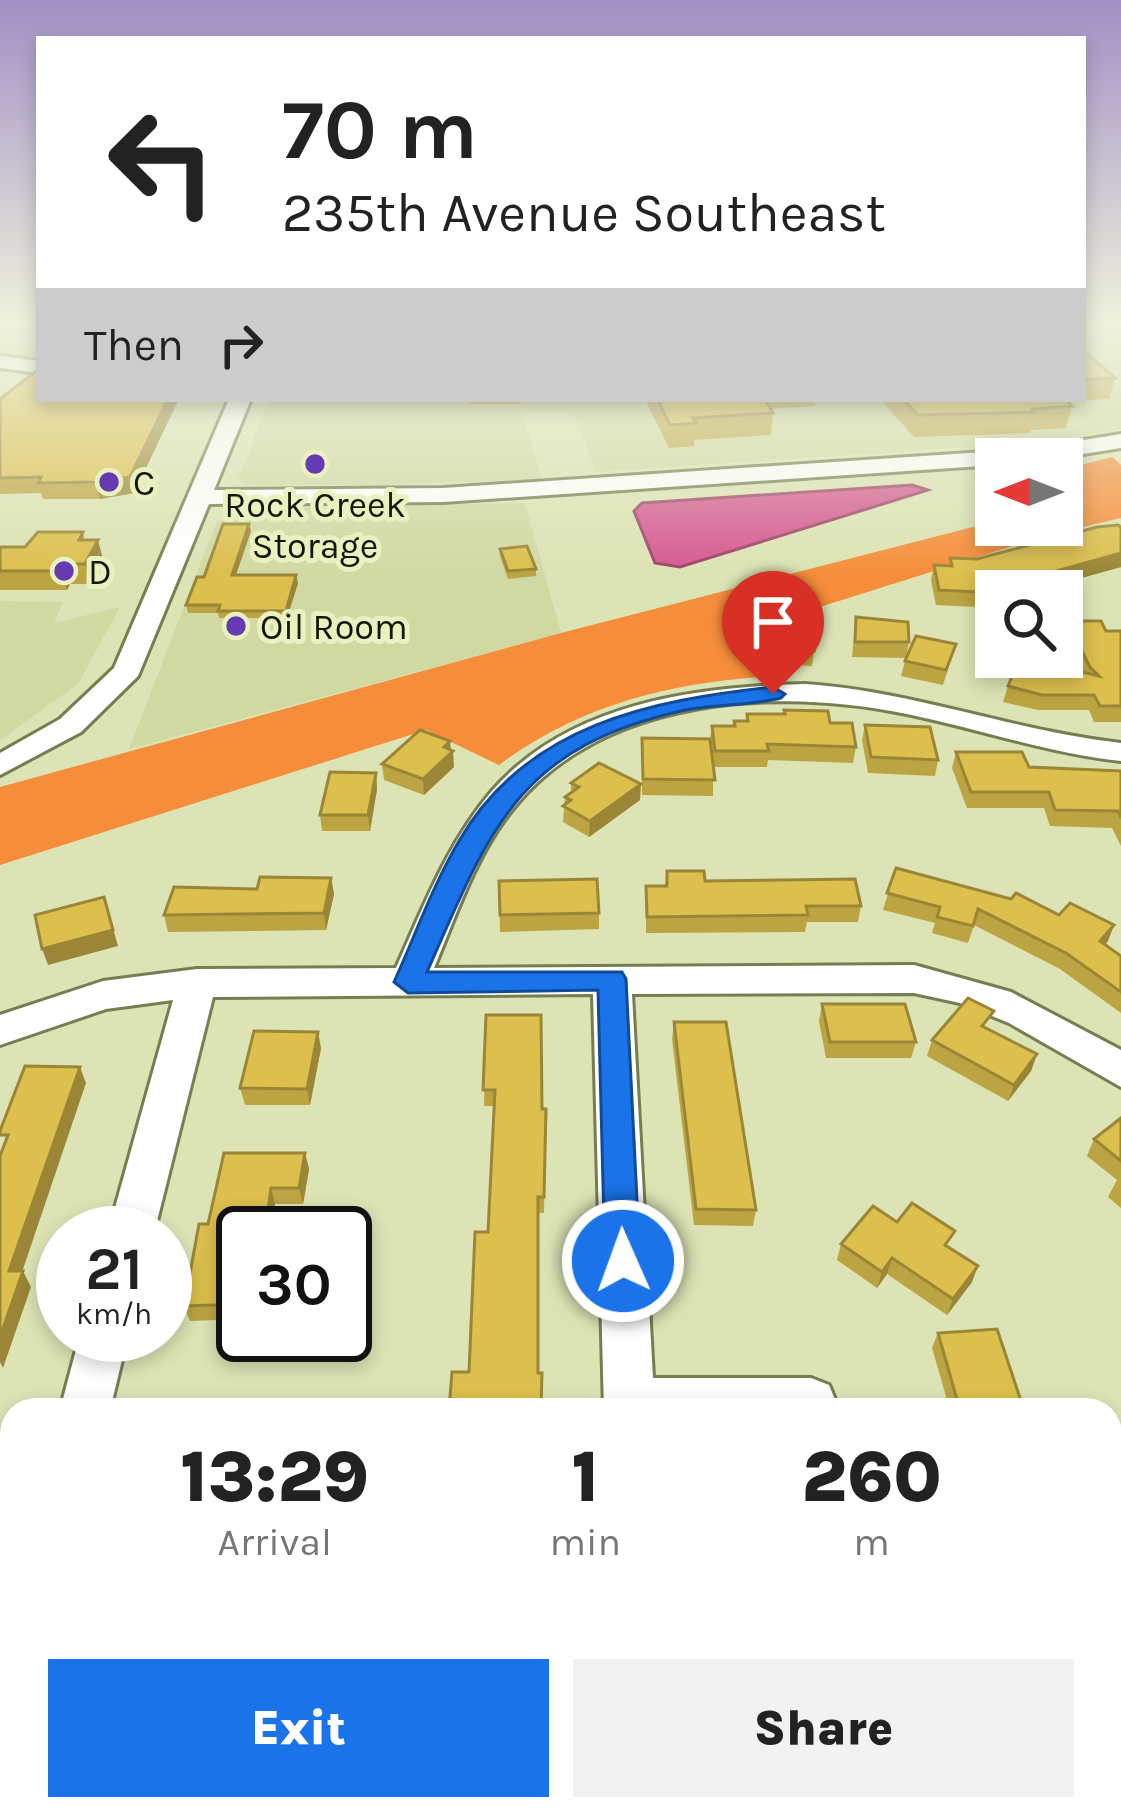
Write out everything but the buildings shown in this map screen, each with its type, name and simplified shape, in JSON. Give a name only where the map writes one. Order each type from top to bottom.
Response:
[{"type":"street","points":[[0,765],[71,726],[110,695],[128,670],[238,405]]},
{"type":"street","points":[[201,496],[443,495],[1028,456],[1121,442]]},
{"type":"street","points":[[408,982],[471,842],[508,793],[540,762],[582,737],[649,712],[750,696],[838,695],[905,704],[1082,748],[1121,752]]},
{"type":"street","points":[[612,979],[629,1398]]},
{"type":"street","points":[[0,1030],[103,995],[196,983],[936,982],[1015,1008],[1070,1036],[1121,1071]]},
{"type":"street","points":[[138,1206],[196,983]]},
{"type":"street","points":[[88,1398],[97,1362]]},
{"type":"shaded area","points":[[267,405],[1121,405],[1121,429],[1064,438],[975,438],[975,447],[596,472],[574,413],[522,412],[542,479],[245,485],[238,480]]},
{"type":"shaded area","points":[[1112,457],[1121,465],[1121,518],[1083,527],[1083,465]]},
{"type":"shaded area","points":[[912,485],[928,490],[680,567],[655,563],[634,511],[642,503]]},
{"type":"shaded area","points":[[525,503],[561,633],[129,749],[217,521],[228,519],[233,507]]},
{"type":"shaded area","points":[[975,526],[975,546],[1013,546],[744,631],[760,677],[690,686],[623,702],[559,728],[499,765],[426,730],[0,865],[0,787],[561,633]]},
{"type":"shaded area","points":[[0,601],[63,602],[54,623],[120,607],[78,684],[0,740]]},
{"type":"place","name":"Rock Creek Storage","points":[[315,464]]},
{"type":"place","name":"C","points":[[109,482]]},
{"type":"place","name":"D","points":[[64,571]]},
{"type":"place","name":"Oil Room","points":[[236,626]]},
{"type":"route","points":[[623,1261],[612,979],[408,982],[471,842],[508,793],[540,762],[582,737],[649,712],[773,694]]}]
